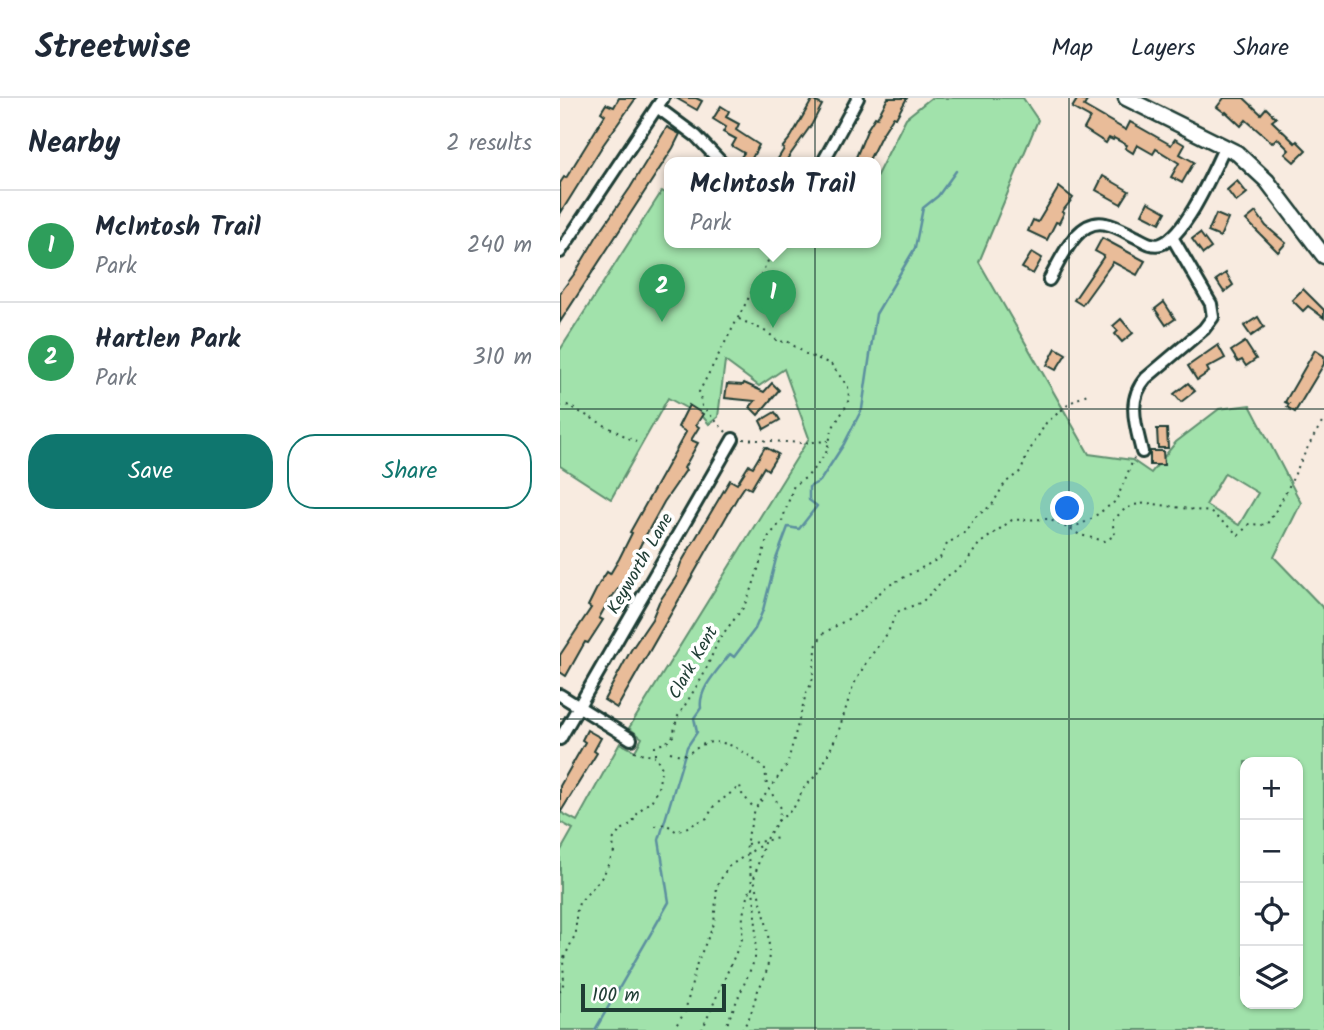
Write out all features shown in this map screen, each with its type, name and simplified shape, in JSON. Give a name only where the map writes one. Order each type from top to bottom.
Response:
[{"type":"main road","points":[[1126,98],[1237,153],[1267,181],[1324,256]]},
{"type":"street","points":[[826,157],[858,98]]},
{"type":"street","points":[[560,252],[660,103],[716,157]]},
{"type":"street","points":[[1049,280],[1077,234],[1092,224],[1109,225],[1153,245],[1164,243],[1172,237],[1197,204],[1225,146]]},
{"type":"street","points":[[1142,452],[1133,406],[1138,388],[1207,326],[1213,317],[1211,304],[1172,237]]},
{"type":"street","name":"Keyworth Lane","points":[[560,739],[733,439]]},
{"type":"street","points":[[560,695],[631,739]]},
{"type":"path","points":[[775,248],[699,392],[702,406],[733,439],[828,442]]},
{"type":"path","name":"Clark Kent","points":[[657,758],[654,755],[655,747],[671,739],[682,708],[703,676],[719,639],[748,599],[766,543],[782,521],[794,485],[807,477],[826,453],[833,427],[849,398],[848,387],[831,364],[806,354],[787,341],[778,342],[769,333],[737,318]]},
{"type":"path","points":[[727,1030],[728,1020],[755,959],[756,911],[746,844],[755,809],[787,765],[806,694],[812,682],[817,643],[824,633],[858,612],[886,587],[940,558],[947,544],[965,532],[974,518],[992,505],[1005,483],[1021,471],[1028,453],[1046,423],[1070,403],[1089,393]]},
{"type":"path","points":[[560,406],[567,405],[636,442]]},
{"type":"path","points":[[702,1030],[742,939],[743,914],[764,843],[778,821],[793,809],[804,788],[820,771],[838,733],[853,686],[866,661],[887,634],[897,612],[922,603],[946,577],[965,564],[979,544],[1012,520],[1048,519],[1080,535],[1105,541],[1115,535],[1112,521],[1118,514],[1134,505],[1147,503],[1210,512],[1239,535],[1249,524],[1266,525],[1324,420]]},
{"type":"path","points":[[1070,528],[1087,521],[1116,500],[1132,460],[1142,452]]},
{"type":"path","points":[[560,992],[564,982],[563,960],[576,933],[579,903],[603,876],[614,852],[613,840],[655,796],[662,768],[657,758],[634,751],[631,739]]},
{"type":"path","points":[[670,752],[684,756],[693,753],[701,745],[715,742],[727,744],[745,753],[765,769],[767,786],[781,808],[778,821]]},
{"type":"path","points":[[654,826],[666,824],[677,832],[697,823],[707,818],[714,806],[740,786],[742,794],[755,809]]},
{"type":"path","points":[[746,844],[779,838]]},
{"type":"path","points":[[673,1030],[685,1012],[697,963],[714,924],[716,886],[728,867],[764,843]]},
{"type":"path","points":[[741,1030],[751,1018],[755,996],[765,974],[768,944],[764,906],[754,879]]},
{"type":"green space","points":[[931,98],[1023,98],[1038,120],[979,262],[1089,454],[1132,460],[1151,473],[1176,442],[1219,409],[1250,405],[1301,503],[1274,557],[1324,609],[1324,1030],[560,1030],[560,852],[573,829],[560,822],[560,812],[577,821],[620,743],[635,751],[642,738],[629,728],[809,438],[784,369],[759,386],[725,361],[718,417],[709,424],[704,418],[668,398],[611,499],[560,466],[560,350],[662,191],[664,248],[881,248],[881,167],[906,118]],"holes":[[[1225,473],[1258,493],[1239,525],[1206,505]]]},
{"type":"building","points":[[619,98],[636,98],[560,214],[560,183],[566,178],[605,115],[601,112],[606,104],[614,107]]},
{"type":"building","points":[[676,98],[696,98],[702,101],[697,110]]},
{"type":"building","points":[[888,98],[907,98],[896,118],[893,117],[881,136],[870,157],[856,157],[868,128],[875,117],[877,118]]},
{"type":"building","points":[[1078,98],[1087,101],[1084,106],[1126,130],[1130,122],[1171,145],[1175,139],[1185,145],[1180,154],[1194,162],[1182,183],[1171,177],[1179,163],[1156,149],[1153,154],[1137,145],[1133,153],[1125,148],[1127,145],[1114,138],[1109,138],[1106,143],[1084,129],[1090,118],[1072,108]]},
{"type":"building","points":[[1224,98],[1244,98],[1261,114],[1266,108],[1276,118],[1272,121],[1306,150],[1294,162],[1285,154],[1289,150],[1277,138],[1272,143],[1246,120],[1241,126],[1217,107]]},
{"type":"building","points":[[812,100],[822,105],[789,157],[779,157]]},
{"type":"building","points":[[721,106],[729,111],[726,117],[739,124],[736,130],[759,145],[753,157],[741,157],[744,153],[732,146],[736,139],[723,132],[726,127],[713,119]]},
{"type":"building","points":[[667,127],[680,134],[560,322],[560,293]]},
{"type":"building","points":[[1103,176],[1129,191],[1121,204],[1096,190]]},
{"type":"building","points":[[1237,181],[1247,193],[1236,202],[1227,190]]},
{"type":"building","points":[[1059,187],[1073,198],[1047,240],[1028,231],[1033,220],[1038,222]]},
{"type":"building","points":[[1148,202],[1166,212],[1160,223],[1142,214]]},
{"type":"building","points":[[1256,212],[1266,226],[1286,243],[1278,252],[1246,220]]},
{"type":"building","points":[[1216,214],[1228,219],[1220,237],[1208,232]]},
{"type":"building","points":[[1200,233],[1211,248],[1203,254],[1192,239]]},
{"type":"building","points":[[1102,238],[1145,261],[1137,275],[1113,262],[1082,305],[1074,300],[1104,256],[1095,251]]},
{"type":"building","points":[[1032,252],[1042,258],[1033,274],[1022,268]]},
{"type":"building","points":[[1226,273],[1233,285],[1224,292],[1216,280]]},
{"type":"building","points":[[1303,289],[1324,310],[1324,318],[1308,306],[1303,311],[1292,300]]},
{"type":"building","points":[[1164,302],[1175,319],[1166,325],[1155,309]]},
{"type":"building","points":[[1258,317],[1264,327],[1251,336],[1244,326]]},
{"type":"building","points":[[1121,319],[1133,333],[1122,342],[1115,334],[1118,331],[1113,326]]},
{"type":"building","points":[[1245,342],[1256,359],[1246,366],[1242,360],[1238,362],[1231,351]]},
{"type":"building","points":[[1218,345],[1225,358],[1207,368],[1209,372],[1197,380],[1188,366]]},
{"type":"building","points":[[1056,348],[1066,354],[1056,370],[1047,365]]},
{"type":"building","points":[[1315,350],[1324,356],[1324,364],[1295,412],[1287,407],[1289,404],[1285,402]]},
{"type":"building","points":[[744,383],[764,392],[772,383],[779,390],[758,415],[750,407],[755,401],[725,398],[727,384]]},
{"type":"building","points":[[1188,383],[1195,391],[1181,402],[1174,394]]},
{"type":"building","points":[[689,405],[703,414],[691,440],[698,443],[684,468],[686,470],[664,502],[641,544],[629,569],[632,571],[608,602],[599,618],[603,620],[588,643],[585,642],[566,676],[560,672],[560,655],[591,608],[588,606],[599,584],[607,572],[610,574],[619,559],[632,533],[630,532],[686,432],[678,427]]},
{"type":"building","points":[[775,412],[780,420],[764,429],[760,421]]},
{"type":"building","points":[[1157,429],[1167,429],[1168,448],[1158,448]]},
{"type":"building","points":[[765,447],[778,454],[768,470],[764,467],[751,489],[745,486],[737,498],[617,708],[604,700],[631,650],[652,619],[659,602],[676,577],[681,563],[730,480],[737,484],[749,465],[753,467]]},
{"type":"building","points":[[1150,451],[1163,451],[1164,465],[1150,465]]},
{"type":"building","points":[[587,730],[601,738],[594,751],[597,753],[560,813],[560,786],[585,742],[582,740]]},
{"type":"waterway","points":[[595,1030],[669,902],[659,840],[687,747],[697,732],[694,718],[701,708],[703,694],[730,654],[734,657],[755,629],[788,527],[799,529],[817,506],[809,500],[809,487],[820,481],[862,409],[876,314],[915,248],[923,208],[938,196],[956,171]]},
{"type":"place","name":"Hartlen Park","points":[[662,322]]},
{"type":"place","name":"McIntosh Trail","points":[[773,328]]}]
